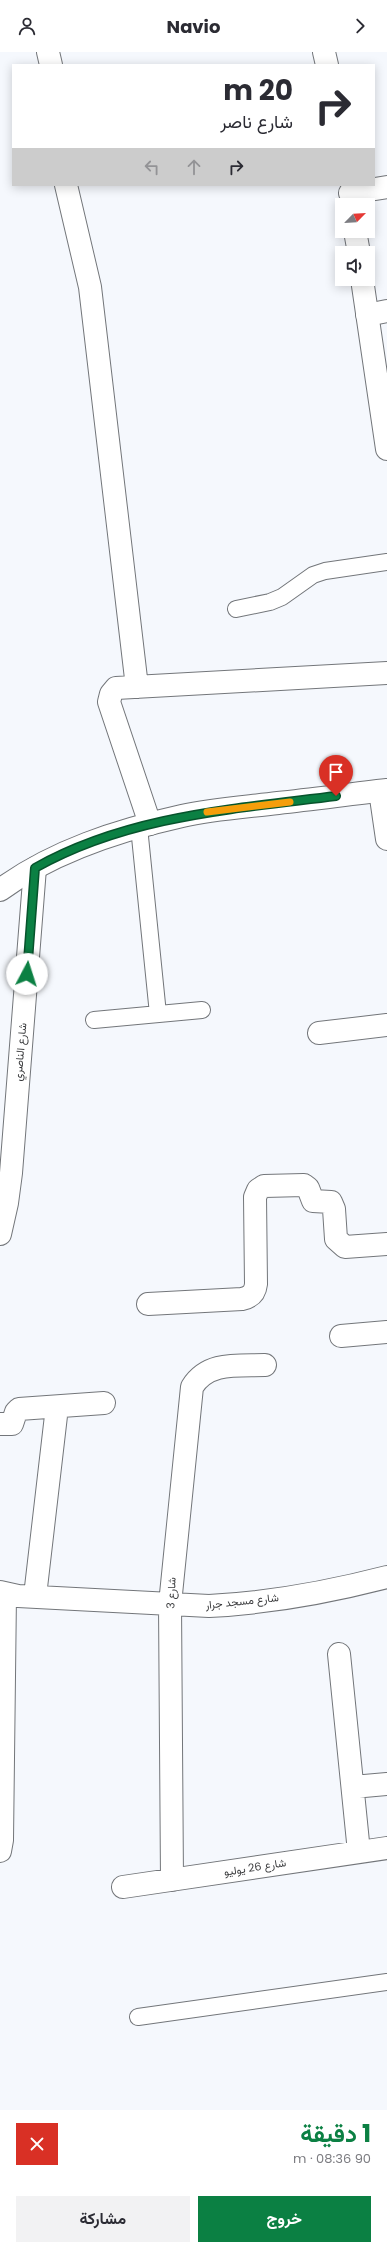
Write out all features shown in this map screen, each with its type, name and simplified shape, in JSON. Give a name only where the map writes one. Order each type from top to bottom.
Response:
[{"type":"street","points":[[48,52],[51,64]]},
{"type":"street","points":[[324,52],[327,64]]},
{"type":"street","points":[[66,186],[90,287],[137,687]]},
{"type":"street","points":[[350,194],[387,187]]},
{"type":"street","points":[[365,286],[377,313],[387,449]]},
{"type":"street","points":[[145,826],[109,702],[111,694],[116,688],[387,673]]},
{"type":"street","points":[[0,890],[55,857],[100,839],[183,816],[219,810],[383,791],[387,839]]},
{"type":"street","name":"شارع الناصري","points":[[0,1234],[11,1174],[35,868]]},
{"type":"street","points":[[319,1033],[387,1025]]},
{"type":"street","points":[[148,1304],[242,1299],[250,1297],[255,1291],[256,1284],[255,1197],[258,1190],[264,1186],[304,1185],[308,1188],[313,1201],[331,1202],[334,1209],[336,1239],[345,1247],[387,1244]]},
{"type":"street","points":[[341,1336],[387,1332]]},
{"type":"street","name":"شارع 3","points":[[172,1880],[170,1604],[192,1387],[198,1377],[208,1370],[219,1367],[265,1365]]},
{"type":"street","points":[[0,1424],[12,1424],[16,1412],[20,1409],[104,1403]]},
{"type":"street","points":[[36,1596],[57,1407]]},
{"type":"street","name":"شارع مسجد جرار","points":[[3,1593],[170,1604],[235,1605],[323,1591],[387,1576]]},
{"type":"street","points":[[0,1851],[2,1840],[3,1593]]},
{"type":"street","points":[[339,1654],[359,1852]]},
{"type":"street","points":[[353,1787],[387,1784]]},
{"type":"street","name":"شارع 26 يوليو","points":[[123,1887],[387,1848]]},
{"type":"lane","points":[[236,609],[270,602],[282,597],[314,575],[325,571],[387,562]]},
{"type":"lane","points":[[145,826],[158,1014]]},
{"type":"lane","points":[[94,1020],[202,1010]]},
{"type":"lane","points":[[138,2017],[387,1982]]},
{"type":"slow traffic","points":[[207,812],[290,802]]},
{"type":"route","points":[[27,974],[35,868],[55,857],[100,839],[183,816],[219,810],[336,796]]}]
